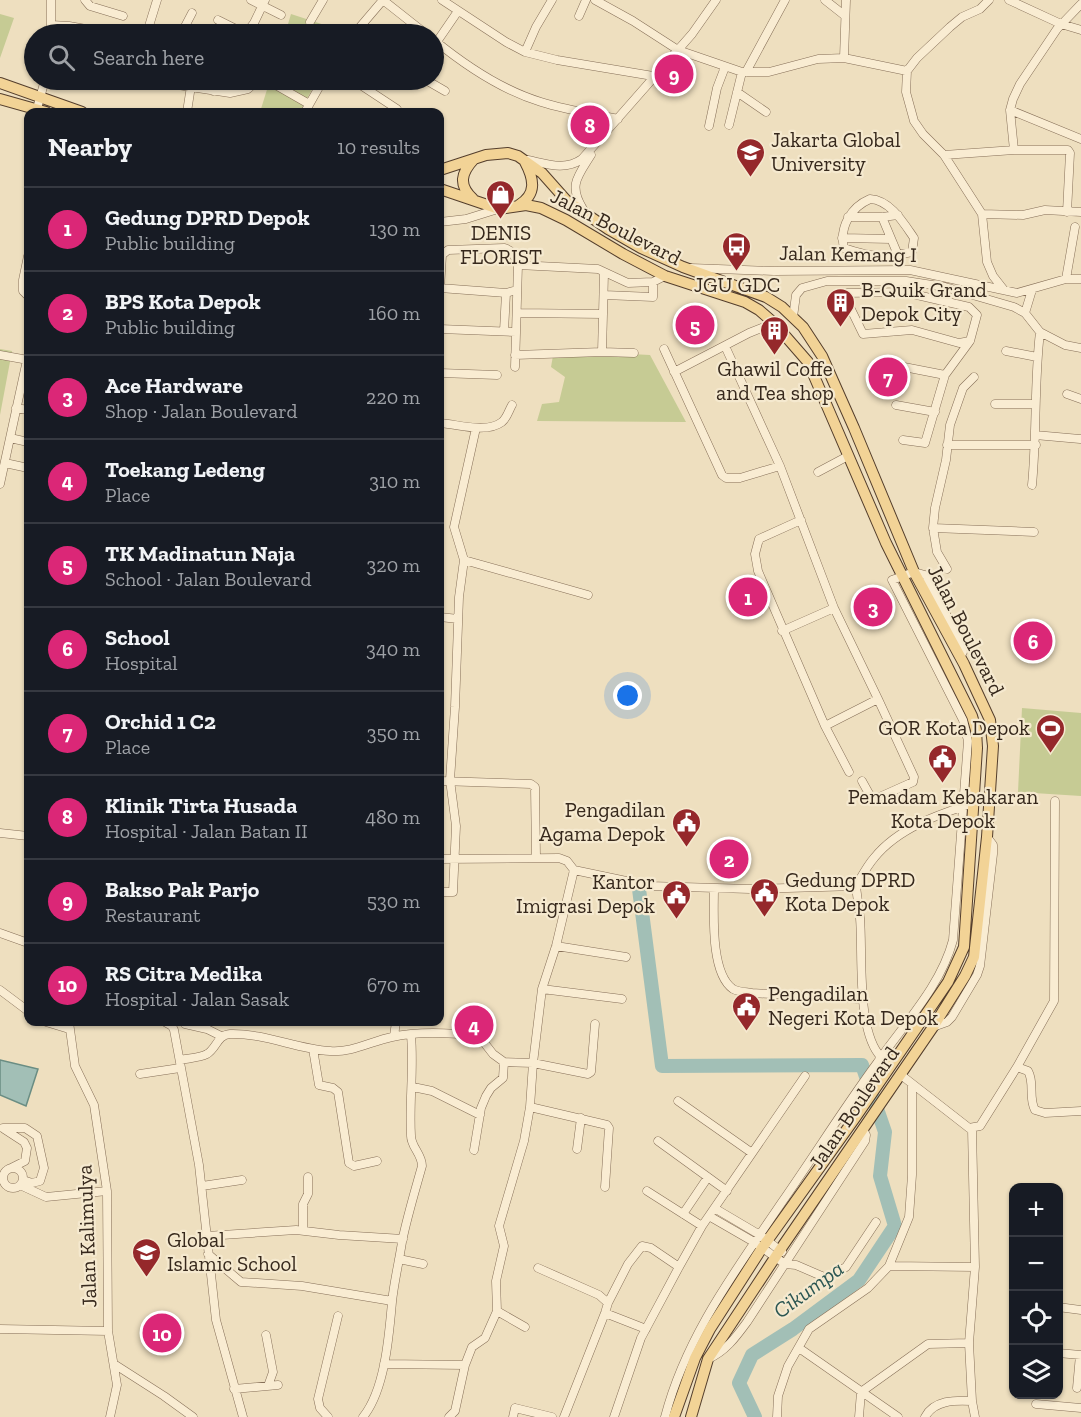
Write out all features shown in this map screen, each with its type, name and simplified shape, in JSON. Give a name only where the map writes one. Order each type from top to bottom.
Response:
[{"type":"main road","points":[[0,83],[70,108]]},
{"type":"main road","points":[[0,99],[30,108]]},
{"type":"main road","name":"Jalan Boulevard","points":[[444,169],[497,153],[508,153],[523,159],[548,179],[566,200],[587,216],[641,248],[683,267],[766,297],[803,327],[822,356],[914,572],[960,657],[990,720],[993,746],[991,782],[974,957],[965,976],[933,1027],[708,1359],[691,1417]]},
{"type":"main road","points":[[474,158],[465,169],[462,182],[475,201]]},
{"type":"main road","points":[[444,190],[499,209],[519,206],[529,197],[532,185],[530,172],[523,159]]},
{"type":"main road","name":"Jalan Boulevard","points":[[519,206],[533,206],[566,220],[664,276],[745,302],[774,323],[808,362],[897,578],[972,716],[976,730],[974,803],[964,946],[948,982],[855,1118],[761,1241],[695,1358],[674,1417]]},
{"type":"main road","points":[[975,784],[991,782]]},
{"type":"main road","points":[[855,1118],[864,1127]]},
{"type":"street","points":[[51,0],[51,24]]},
{"type":"street","points":[[85,0],[90,6],[123,16]]},
{"type":"street","points":[[151,24],[157,0]]},
{"type":"street","points":[[251,0],[264,2],[281,15]]},
{"type":"street","points":[[310,22],[323,0]]},
{"type":"street","points":[[365,24],[383,0],[413,24]]},
{"type":"street","points":[[442,0],[525,52],[557,60],[653,76]]},
{"type":"street","points":[[525,52],[552,0]]},
{"type":"street","points":[[579,16],[586,0]]},
{"type":"street","points":[[595,0],[609,3],[678,50],[744,72],[769,72],[818,59],[844,58],[904,70]]},
{"type":"street","points":[[523,159],[566,166],[582,159],[692,34],[716,0]]},
{"type":"street","points":[[729,125],[744,72],[785,0]]},
{"type":"street","points":[[825,0],[844,15]]},
{"type":"street","points":[[844,58],[846,0]]},
{"type":"street","points":[[904,70],[962,17],[980,9],[989,0]]},
{"type":"street","points":[[1009,0],[1061,24],[1081,30]]},
{"type":"street","points":[[253,24],[264,2]]},
{"type":"street","points":[[1014,150],[1010,110],[1020,84],[1061,24],[1081,4]]},
{"type":"street","points":[[444,30],[458,11]]},
{"type":"street","points":[[186,24],[192,13]]},
{"type":"street","points":[[218,20],[226,24]]},
{"type":"street","points":[[444,50],[509,90],[542,103],[618,119]]},
{"type":"street","points":[[709,126],[717,88],[725,67]]},
{"type":"street","points":[[904,70],[906,92],[914,121],[923,134],[944,154],[982,214],[987,262],[1001,289]]},
{"type":"street","points":[[40,108],[43,90]]},
{"type":"street","points":[[188,108],[190,90]]},
{"type":"street","points":[[209,90],[241,92],[246,90]]},
{"type":"street","points":[[284,90],[309,104]]},
{"type":"street","points":[[307,108],[317,90]]},
{"type":"street","points":[[368,90],[395,108]]},
{"type":"street","points":[[737,92],[766,112]]},
{"type":"street","points":[[1010,110],[1081,139]]},
{"type":"street","points":[[587,216],[577,199],[575,187],[579,172],[595,145]]},
{"type":"street","points":[[944,154],[1014,150],[1069,151],[1067,212]]},
{"type":"street","points":[[878,199],[897,215],[914,238],[912,252],[867,256],[844,248],[842,238],[848,217],[859,203],[878,199]]},
{"type":"street","points":[[444,222],[466,219],[499,209]]},
{"type":"street","points":[[982,214],[1023,215],[1045,210],[1081,212]]},
{"type":"street","points":[[848,217],[897,215]]},
{"type":"street","points":[[882,217],[898,255]]},
{"type":"street","points":[[1066,279],[1075,227]]},
{"type":"street","points":[[842,238],[891,239]]},
{"type":"street","points":[[444,253],[448,249],[504,248],[514,254],[518,265],[515,367]]},
{"type":"street","points":[[880,256],[883,281]]},
{"type":"street","points":[[518,265],[598,269],[628,283],[653,282],[664,276]]},
{"type":"street","name":"Jalan Kemang I","points":[[683,267],[774,271],[910,270],[1017,293],[1066,279],[1081,279]]},
{"type":"street","points":[[602,352],[604,273]]},
{"type":"street","points":[[24,275],[24,292]]},
{"type":"street","points":[[962,293],[964,280]]},
{"type":"street","name":"Jalan Kemang I","points":[[792,317],[796,295],[802,288],[827,281],[906,281],[945,287],[1025,312]]},
{"type":"street","points":[[838,281],[863,334],[912,330],[959,344],[970,342]]},
{"type":"street","points":[[604,295],[653,297],[653,282]]},
{"type":"street","points":[[444,288],[506,292],[517,290]]},
{"type":"street","points":[[1032,290],[1025,312],[1040,332],[1065,345],[1081,348]]},
{"type":"street","points":[[504,331],[506,292]]},
{"type":"street","points":[[845,297],[847,292],[904,292],[969,307],[977,315],[970,342],[945,375],[925,443],[903,440]]},
{"type":"street","points":[[517,313],[603,314]]},
{"type":"street","points":[[674,372],[774,323]]},
{"type":"street","points":[[444,329],[516,332]]},
{"type":"street","points":[[1032,485],[1036,445],[1034,404],[1040,332]]},
{"type":"street","points":[[725,346],[780,466],[834,608],[914,777],[911,784],[875,799],[872,799],[862,781]]},
{"type":"street","points":[[664,349],[722,475],[726,478],[740,478],[780,466]]},
{"type":"street","points":[[1006,351],[1037,357]]},
{"type":"street","points":[[515,355],[634,353]]},
{"type":"street","points":[[0,355],[24,359]]},
{"type":"street","points":[[879,367],[904,367],[945,375]]},
{"type":"street","points":[[444,373],[496,375]]},
{"type":"street","points":[[0,484],[24,376]]},
{"type":"street","points":[[947,569],[937,552],[933,528],[950,425],[963,388],[974,376]]},
{"type":"street","points":[[1067,394],[1081,399]]},
{"type":"street","points":[[995,405],[1034,404]]},
{"type":"street","points":[[444,424],[476,428],[495,425],[503,421],[512,405]]},
{"type":"street","points":[[896,405],[935,412]]},
{"type":"street","points":[[16,408],[24,409]]},
{"type":"street","points":[[444,892],[453,892],[456,826],[450,780],[458,619],[464,560],[454,527],[476,428]]},
{"type":"street","points":[[1035,435],[1081,437]]},
{"type":"street","points":[[10,438],[24,441]]},
{"type":"street","points":[[947,445],[1036,445]]},
{"type":"street","points":[[818,472],[848,456]]},
{"type":"street","points":[[5,463],[24,467]]},
{"type":"street","points":[[801,520],[759,539],[755,563],[782,631],[825,726],[849,772]]},
{"type":"street","points":[[933,528],[1034,532]]},
{"type":"street","points":[[464,560],[588,595]]},
{"type":"street","points":[[665,1417],[670,1397],[687,1354],[717,1298],[761,1241],[881,1057],[935,982],[948,957],[954,928],[968,741],[963,720],[897,578],[914,572]]},
{"type":"street","points":[[782,631],[834,608]]},
{"type":"street","points":[[444,617],[458,619]]},
{"type":"street","points":[[825,726],[878,699]]},
{"type":"street","points":[[444,781],[531,784],[535,788],[536,857]]},
{"type":"street","points":[[901,1075],[965,1127],[972,1129],[980,1126],[1017,1067],[1054,1001],[1055,801]]},
{"type":"street","points":[[881,1057],[876,1052],[871,1037],[862,999],[860,918],[856,886],[875,856],[889,844],[926,820],[974,803]]},
{"type":"street","points":[[0,833],[24,836]]},
{"type":"street","points":[[444,859],[559,858],[567,861],[574,870],[651,886],[824,888],[856,886]]},
{"type":"street","points":[[449,1417],[454,1411],[465,1365],[472,1347],[485,1338],[497,1311],[496,1281],[504,1246],[499,1226],[525,1141],[542,989],[556,946],[574,870]]},
{"type":"street","points":[[714,888],[714,928],[718,963],[726,983],[735,990],[862,999]]},
{"type":"street","points":[[0,933],[24,942]]},
{"type":"street","points":[[556,946],[626,957]]},
{"type":"street","points":[[542,989],[622,999]]},
{"type":"street","points":[[0,990],[24,1008]]},
{"type":"street","points":[[193,1026],[207,1029],[221,1036],[229,1034],[265,1037],[331,1052],[394,1036],[459,1034],[479,1036],[493,1054],[504,1062],[533,1063],[588,1074],[591,1072],[595,1024]]},
{"type":"street","name":"Jalan Kalimulya","points":[[69,1026],[75,1066],[94,1105],[107,1191],[108,1331],[117,1385],[110,1417]]},
{"type":"street","points":[[172,1026],[199,1165],[216,1320],[243,1417]]},
{"type":"street","points":[[394,1036],[395,1026]]},
{"type":"street","points":[[363,1417],[371,1407],[384,1364],[399,1259],[422,1166],[422,1159],[410,1139],[411,1035]]},
{"type":"street","points":[[140,1074],[180,1064],[210,1053],[221,1036]]},
{"type":"street","points":[[314,1049],[319,1085],[333,1088],[338,1092],[349,1163],[354,1166],[376,1161]]},
{"type":"street","points":[[474,1150],[486,1096],[491,1088],[503,1078],[504,1062]]},
{"type":"street","points":[[1017,1067],[1028,1071],[1030,1095],[1035,1110],[1045,1113],[1081,1111]]},
{"type":"street","points":[[614,1417],[645,1329],[679,1267],[702,1226],[716,1209],[805,1076]]},
{"type":"street","points":[[777,1417],[778,1396],[788,1366],[809,1329],[868,1288],[889,1266],[909,1217],[912,1175],[912,1084]]},
{"type":"street","points":[[412,1087],[432,1091],[480,1115]]},
{"type":"street","points":[[678,1101],[752,1153]]},
{"type":"street","points":[[530,1107],[580,1118],[606,1125],[609,1128],[604,1187]]},
{"type":"street","points":[[577,1149],[580,1118]]},
{"type":"street","points":[[2,1127],[25,1128],[37,1136],[45,1168],[40,1182],[21,1183],[11,1187],[2,1182],[4,1173],[25,1161],[27,1148],[24,1142],[2,1127]]},
{"type":"street","points":[[708,1359],[717,1355],[737,1337],[865,1141],[864,1127]]},
{"type":"street","points":[[972,1129],[975,1267],[969,1343],[975,1417]]},
{"type":"street","points":[[658,1142],[727,1191]]},
{"type":"street","points":[[11,1168],[21,1173],[21,1183]]},
{"type":"street","points":[[303,1230],[303,1204],[308,1194],[308,1176]]},
{"type":"street","points":[[683,1214],[708,1177]]},
{"type":"street","points":[[202,1186],[242,1180]]},
{"type":"street","points":[[21,1183],[46,1197],[107,1191]]},
{"type":"street","points":[[647,1191],[702,1226]]},
{"type":"street","points":[[716,1209],[738,1222],[787,1261],[824,1277],[842,1271],[876,1222]]},
{"type":"street","points":[[709,1216],[733,1230],[761,1241]]},
{"type":"street","points":[[733,1230],[738,1222]]},
{"type":"street","points":[[207,1236],[303,1230],[403,1239]]},
{"type":"street","points":[[564,1417],[608,1303],[628,1264],[642,1246],[651,1248],[679,1267]]},
{"type":"street","points":[[208,1254],[241,1282],[302,1286],[392,1300]]},
{"type":"street","points":[[399,1259],[423,1263]]},
{"type":"street","points":[[889,1266],[975,1267]]},
{"type":"street","points":[[538,1268],[598,1295],[608,1303]]},
{"type":"street","points":[[1063,1308],[1081,1310]]},
{"type":"street","points":[[497,1311],[525,1327]]},
{"type":"street","points":[[605,1313],[645,1329]]},
{"type":"street","points":[[328,1417],[320,1408],[318,1399],[338,1316]]},
{"type":"street","points":[[0,1329],[108,1331]]},
{"type":"street","points":[[266,1335],[273,1372],[268,1386]]},
{"type":"street","points":[[859,1417],[861,1392],[928,1344],[969,1343]]},
{"type":"street","points":[[799,1348],[898,1417]]},
{"type":"street","points":[[1063,1353],[1081,1355],[1077,1388]]},
{"type":"street","points":[[114,1364],[193,1417]]},
{"type":"street","points":[[384,1364],[465,1365]]},
{"type":"street","points":[[234,1389],[278,1385]]},
{"type":"street","points":[[925,1417],[936,1405],[949,1401],[972,1401]]},
{"type":"street","points":[[1036,1404],[1081,1408]]},
{"type":"street","points":[[513,1417],[515,1408],[552,1417]]},
{"type":"green space","points":[[0,14],[14,18],[0,58]]},
{"type":"green space","points":[[291,14],[322,24],[288,24]]},
{"type":"green space","points":[[267,90],[312,90],[302,108],[261,108]]},
{"type":"green space","points":[[0,349],[12,351],[0,415]]},
{"type":"green space","points":[[554,350],[650,355],[686,422],[537,421],[542,404],[559,402],[565,377],[551,367]]},
{"type":"green space","name":"GOR Kota Depok","points":[[1022,708],[1081,713],[1081,796],[1018,792]]},
{"type":"water","points":[[0,1060],[38,1069],[26,1106],[0,1095]]},
{"type":"waterway","name":"Cikumpa","points":[[639,889],[662,1066],[862,1065],[885,1132],[880,1176],[895,1226],[859,1280],[793,1329],[752,1355],[739,1383],[755,1417]]},
{"type":"place","name":"Bakso Pak Parjo","points":[[674,74]]},
{"type":"place","name":"Klinik Tirta Husada","points":[[590,125]]},
{"type":"place","name":"Jakarta Global University","points":[[750,178]]},
{"type":"place","name":"DENIS FLORIST","points":[[501,220]]},
{"type":"place","name":"JGU GDC","points":[[737,272]]},
{"type":"place","name":"TK Madinatun Naja","points":[[695,325]]},
{"type":"place","name":"B-Quik Grand Depok City","points":[[840,328]]},
{"type":"place","name":"Ghawil Coffe and Tea shop","points":[[775,356]]},
{"type":"place","name":"Orchid 1 C2","points":[[888,377]]},
{"type":"place","name":"Gedung DPRD Depok","points":[[748,597]]},
{"type":"place","name":"Ace Hardware","points":[[873,607]]},
{"type":"place","name":"School","points":[[1033,641]]},
{"type":"place","name":"GOR Kota Depok","points":[[1051,754]]},
{"type":"place","name":"Pemadam Kebakaran Kota Depok","points":[[943,784]]},
{"type":"place","name":"Pengadilan Agama Depok","points":[[686,848]]},
{"type":"place","name":"BPS Kota Depok","points":[[729,859]]},
{"type":"place","name":"Gedung DPRD Kota Depok","points":[[764,918]]},
{"type":"place","name":"Kantor Imigrasi Depok","points":[[676,920]]},
{"type":"place","name":"Toekang Ledeng","points":[[474,1025]]},
{"type":"place","name":"Pengadilan Negeri Kota Depok","points":[[747,1032]]},
{"type":"place","name":"Global Islamic School","points":[[146,1278]]},
{"type":"place","name":"RS Citra Medika","points":[[162,1333]]}]
